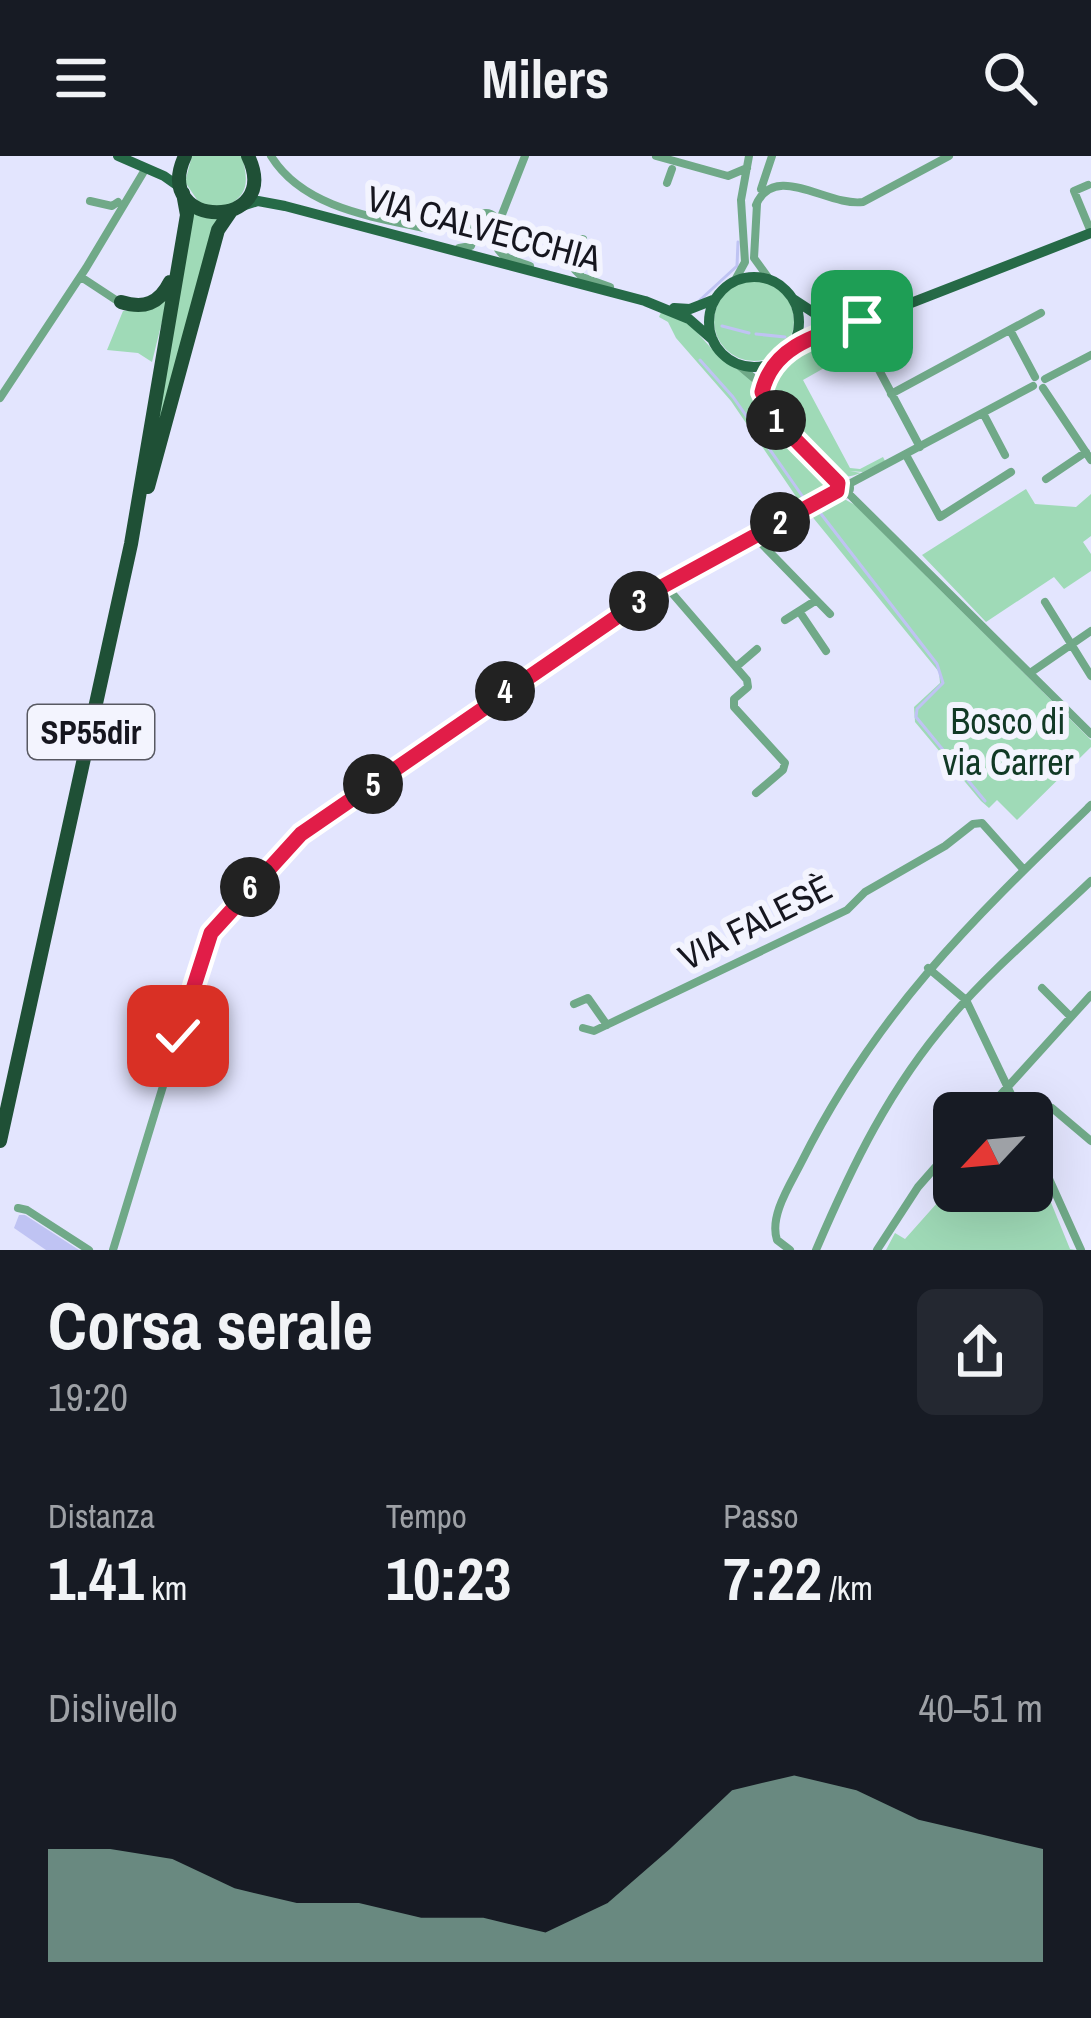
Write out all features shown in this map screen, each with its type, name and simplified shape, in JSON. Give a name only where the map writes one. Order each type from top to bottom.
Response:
[{"type":"highway","points":[[185,156],[179,173],[182,191],[202,211],[235,209],[250,195],[251,164]]},
{"type":"highway","name":"SP55dir","points":[[0,1141],[131,544],[187,215],[182,191]]},
{"type":"highway","name":"SP55dir","points":[[131,544],[218,230],[235,209]]},
{"type":"highway","points":[[121,302],[143,306],[162,297],[180,255]]},
{"type":"main road","points":[[118,156],[182,191]]},
{"type":"main road","points":[[147,168],[166,167],[185,156]]},
{"type":"main road","points":[[251,164],[264,191],[285,206]]},
{"type":"main road","name":"VIA CALVECCHIA","points":[[235,209],[258,201],[285,206],[627,296],[668,308],[694,322],[713,340]]},
{"type":"main road","points":[[855,323],[829,320],[770,280],[754,277],[734,282],[716,298],[709,319],[713,340],[723,355],[755,368],[776,362],[811,336],[855,323],[1090,227]]},
{"type":"main road","name":"VIA CALVECCHIA","points":[[668,308],[690,309],[716,298]]},
{"type":"main road","points":[[790,349],[799,323],[793,299]]},
{"type":"street","points":[[271,156],[290,182],[317,200],[425,229],[476,226],[485,237],[497,228]]},
{"type":"street","points":[[525,156],[497,228],[495,247],[501,255],[541,273]]},
{"type":"street","points":[[656,156],[728,176],[747,168]]},
{"type":"street","points":[[734,282],[745,262],[741,200],[749,156]]},
{"type":"street","points":[[756,206],[765,189],[784,185],[857,203],[949,156]]},
{"type":"street","points":[[772,157],[771,171],[784,185]]},
{"type":"street","points":[[770,280],[754,258],[756,206],[772,157]]},
{"type":"street","points":[[0,398],[147,168]]},
{"type":"street","points":[[668,183],[672,170]]},
{"type":"street","points":[[1088,185],[1074,191],[1090,227]]},
{"type":"street","points":[[122,204],[124,189]]},
{"type":"street","points":[[90,201],[122,204]]},
{"type":"street","points":[[388,234],[465,248],[472,244],[476,226],[489,213],[506,206]]},
{"type":"street","points":[[489,213],[497,228]]},
{"type":"street","points":[[583,238],[574,262],[578,274],[627,296]]},
{"type":"street","points":[[80,277],[121,302]]},
{"type":"street","points":[[890,394],[1041,313]]},
{"type":"street","points":[[1010,330],[1089,456],[1046,479]]},
{"type":"street","points":[[862,338],[920,447]]},
{"type":"street","points":[[113,1250],[215,927],[301,834],[664,585],[1091,355]]},
{"type":"street","points":[[762,392],[776,362]]},
{"type":"street","points":[[737,364],[756,380],[774,418],[1091,734]]},
{"type":"street","points":[[983,413],[1005,454]]},
{"type":"street","points":[[906,455],[940,517],[1011,472]]},
{"type":"street","points":[[754,536],[830,614]]},
{"type":"street","points":[[664,585],[749,685],[734,699],[734,707],[786,766],[756,793]]},
{"type":"street","points":[[785,620],[815,601]]},
{"type":"street","points":[[1045,602],[1091,676]]},
{"type":"street","points":[[799,611],[826,651]]},
{"type":"street","points":[[1030,673],[1091,631]]},
{"type":"street","points":[[736,667],[757,649]]},
{"type":"street","points":[[790,1250],[777,1240],[774,1229],[790,1186],[851,1072],[928,968],[1091,805]]},
{"type":"street","name":"VIA FALESÈ","points":[[583,1028],[592,1036],[847,910],[866,892],[973,824],[985,820],[1024,870]]},
{"type":"street","points":[[816,1250],[875,1123],[913,1066],[967,1000],[1091,880]]},
{"type":"street","points":[[928,968],[967,1000],[1010,1092]]},
{"type":"street","points":[[1042,988],[1071,1016]]},
{"type":"street","points":[[1003,1092],[1091,994]]},
{"type":"street","points":[[574,1004],[588,998],[607,1025]]},
{"type":"street","points":[[1053,1109],[1091,1141]]},
{"type":"street","points":[[877,1250],[933,1169]]},
{"type":"street","points":[[1053,1187],[1082,1250]]},
{"type":"street","points":[[18,1208],[88,1250]]},
{"type":"green space","points":[[192,156],[242,156],[243,192],[225,207],[200,204],[185,182]]},
{"type":"green space","points":[[190,211],[218,218],[152,462]]},
{"type":"green space","points":[[754,281],[782,293],[794,321],[782,349],[754,361],[726,349],[714,321],[726,293]]},
{"type":"green space","points":[[169,293],[152,362],[138,353],[107,350],[123,311],[136,311]]},
{"type":"green space","name":"Bosco di via Carrer","points":[[662,310],[686,320],[719,357],[746,374],[768,416],[830,481],[830,491],[855,505],[1091,740],[1091,747],[1017,820],[997,800],[989,808],[981,801],[915,722],[914,707],[940,683],[939,672],[797,498],[731,401],[659,317]]},
{"type":"green space","points":[[867,322],[867,329],[836,349],[840,359],[803,380],[850,468],[860,469],[883,457],[885,461],[844,477],[831,472],[796,438],[766,387],[796,351]]},
{"type":"green space","points":[[1026,489],[1035,504],[1076,507],[1091,494],[1091,536],[1083,542],[1091,554],[1091,571],[1064,589],[1054,577],[986,622],[922,555]]},
{"type":"green space","points":[[1053,1207],[1070,1249],[1076,1250],[886,1250],[895,1233],[905,1239],[933,1208],[933,1212],[1053,1212]]},
{"type":"water","points":[[19,1215],[79,1250],[46,1250],[14,1228]]},
{"type":"waterway","points":[[700,300],[737,266],[738,242]]},
{"type":"waterway","points":[[838,333],[866,325]]},
{"type":"waterway","points":[[722,326],[749,333]]},
{"type":"waterway","points":[[756,334],[785,337]]},
{"type":"waterway","points":[[777,371],[818,339]]},
{"type":"waterway","points":[[700,360],[733,397],[803,497]]},
{"type":"waterway","points":[[818,510],[937,664],[943,683],[917,709],[916,717],[985,801]]},
{"type":"route","points":[[178,1036],[211,933],[301,834],[656,590],[837,491],[838,483],[774,418],[762,392],[776,362],[799,343],[862,321]]}]
